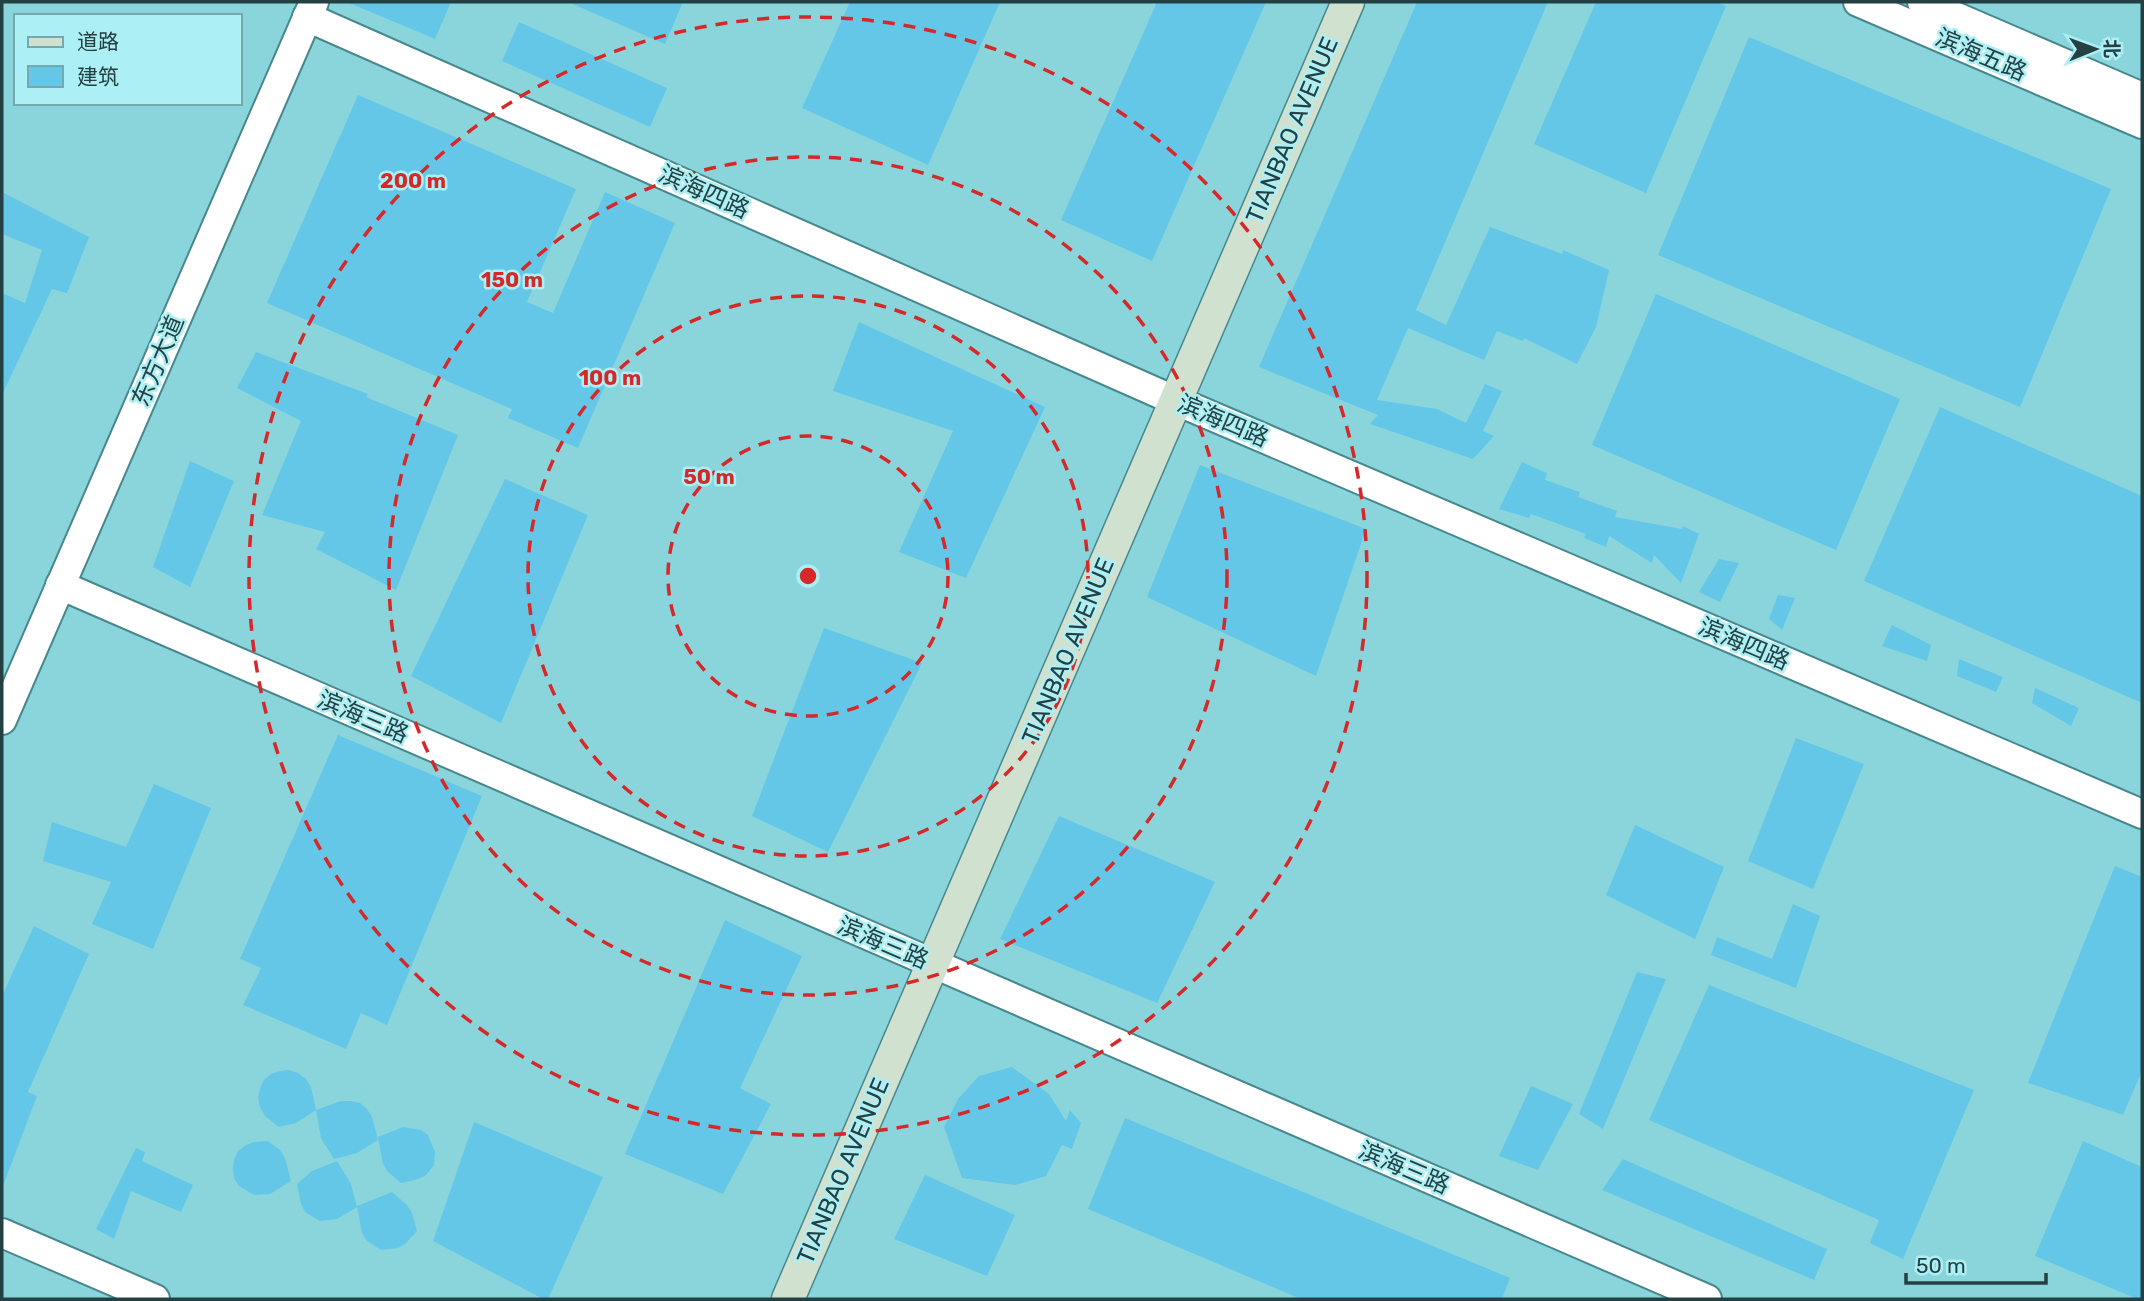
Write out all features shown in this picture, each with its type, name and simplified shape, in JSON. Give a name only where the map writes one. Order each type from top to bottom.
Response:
[{"type":"main road","name":"TIANBAO AVENUE","points":[[1167,397],[1325,2]]},
{"type":"main road","name":"TIANBAO AVENUE","points":[[788,1299],[925,960],[1167,397],[1348,2]]},
{"type":"main road","name":"TIANBAO AVENUE","points":[[766,1299],[925,960]]},
{"type":"street","name":"滨海五路","points":[[1858,2],[2142,124]]},
{"type":"street","name":"滨海五路","points":[[1922,2],[2142,97]]},
{"type":"street","name":"滨海四路","points":[[311,9],[1167,397],[2142,814]]},
{"type":"street","name":"东方大道","points":[[2,720],[311,9]]},
{"type":"street","name":"滨海三路","points":[[60,585],[1707,1299]]},
{"type":"street","points":[[2,1233],[155,1299]]},
{"type":"shaded area","points":[[2,2],[2142,2],[2142,1299],[2,1299]]},
{"type":"building","points":[[347,2],[451,2],[435,39]]},
{"type":"building","points":[[568,2],[683,2],[665,44]]},
{"type":"building","points":[[850,2],[1000,2],[928,165],[802,108]]},
{"type":"building","points":[[1157,2],[1266,2],[1152,261],[1061,220]]},
{"type":"building","points":[[1417,2],[1548,2],[1416,310],[1446,325],[1490,227],[1562,254],[1563,250],[1609,270],[1596,327],[1577,364],[1524,338],[1523,341],[1497,331],[1484,360],[1408,328],[1377,400],[1437,409],[1466,423],[1485,384],[1502,391],[1483,431],[1494,436],[1473,459],[1370,424],[1378,415],[1259,367]]},
{"type":"building","points":[[1596,2],[1716,2],[1726,6],[1646,193],[1534,144]]},
{"type":"building","points":[[519,22],[667,88],[650,127],[502,61]]},
{"type":"building","points":[[1749,37],[2111,189],[2020,407],[1658,255]]},
{"type":"building","points":[[358,95],[576,189],[527,302],[553,313],[605,192],[675,223],[578,448],[508,418],[512,409],[267,303]]},
{"type":"building","points":[[2,192],[89,237],[67,293],[52,289],[2,395],[2,293],[25,303],[42,250],[2,234]]},
{"type":"building","points":[[1656,294],[1900,399],[1836,550],[1592,445]]},
{"type":"building","points":[[859,322],[1045,407],[966,578],[899,552],[953,431],[833,391]]},
{"type":"building","points":[[256,352],[368,394],[366,397],[458,435],[396,590],[316,549],[325,532],[262,515],[301,421],[237,388]]},
{"type":"building","points":[[1940,407],[2142,496],[2142,703],[1864,581]]},
{"type":"building","points":[[190,461],[234,481],[190,587],[153,567]]},
{"type":"building","points":[[1522,462],[1547,473],[1545,480],[1580,492],[1578,497],[1617,511],[1615,517],[1682,529],[1683,526],[1699,534],[1681,583],[1654,555],[1652,563],[1609,536],[1606,547],[1584,538],[1586,534],[1531,514],[1529,518],[1499,509]]},
{"type":"building","points":[[1200,465],[1366,529],[1316,676],[1147,597]]},
{"type":"building","points":[[505,479],[588,515],[501,723],[411,676]]},
{"type":"building","points":[[1719,559],[1739,563],[1720,602],[1699,592]]},
{"type":"building","points":[[1778,595],[1795,598],[1782,630],[1769,619]]},
{"type":"building","points":[[1892,625],[1931,645],[1927,661],[1882,646]]},
{"type":"building","points":[[824,628],[922,663],[828,852],[752,816]]},
{"type":"building","points":[[1959,659],[2003,677],[1996,692],[1957,676]]},
{"type":"building","points":[[2035,688],[2079,708],[2071,726],[2032,703]]},
{"type":"building","points":[[338,735],[482,796],[387,1025],[361,1013],[346,1049],[243,1005],[261,968],[240,959]]},
{"type":"building","points":[[1796,738],[1864,764],[1813,889],[1748,861]]},
{"type":"building","points":[[154,784],[211,808],[153,949],[92,924],[111,882],[43,861],[52,822],[126,847]]},
{"type":"building","points":[[1059,816],[1215,882],[1157,1003],[1000,939]]},
{"type":"building","points":[[1635,825],[1724,867],[1695,939],[1606,895]]},
{"type":"building","points":[[2115,866],[2142,877],[2142,1071],[2123,1115],[2028,1083]]},
{"type":"building","points":[[1793,904],[1820,916],[1796,988],[1711,955],[1717,937],[1772,959]]},
{"type":"building","points":[[725,920],[802,956],[740,1088],[771,1104],[723,1194],[625,1154]]},
{"type":"building","points":[[34,926],[89,954],[28,1092],[37,1096],[3,1186],[2,996]]},
{"type":"building","points":[[1637,972],[1666,979],[1603,1129],[1579,1114]]},
{"type":"building","points":[[1709,985],[1974,1090],[1903,1259],[1870,1243],[1879,1220],[1649,1120]]},
{"type":"building","points":[[1012,1067],[1049,1094],[1066,1121],[1070,1110],[1081,1123],[1072,1149],[1062,1145],[1046,1176],[1015,1185],[962,1178],[944,1127],[958,1099],[979,1076]]},
{"type":"building","points":[[289,1070],[306,1079],[311,1087],[316,1110],[296,1123],[279,1127],[265,1116],[258,1098],[264,1080],[271,1074]]},
{"type":"building","points":[[1531,1086],[1573,1104],[1538,1170],[1499,1156]]},
{"type":"building","points":[[341,1101],[360,1103],[367,1109],[378,1140],[357,1153],[334,1159],[321,1138],[316,1110]]},
{"type":"building","points":[[1125,1118],[1510,1278],[1502,1299],[1301,1299],[1088,1209]]},
{"type":"building","points":[[474,1122],[603,1177],[548,1299],[543,1299],[433,1241]]},
{"type":"building","points":[[403,1127],[421,1130],[428,1135],[435,1152],[434,1165],[426,1175],[401,1183],[383,1164],[378,1137]]},
{"type":"building","points":[[268,1141],[280,1150],[285,1158],[291,1181],[270,1194],[254,1195],[239,1186],[234,1178],[234,1160],[238,1151],[246,1145]]},
{"type":"building","points":[[2083,1141],[2142,1167],[2142,1299],[2035,1256]]},
{"type":"building","points":[[136,1148],[145,1152],[142,1161],[193,1185],[181,1212],[131,1191],[114,1239],[96,1229]]},
{"type":"building","points":[[1623,1159],[1827,1249],[1814,1280],[1602,1190]]},
{"type":"building","points":[[337,1161],[351,1184],[357,1207],[337,1219],[320,1221],[305,1212],[297,1184],[312,1171]]},
{"type":"building","points":[[925,1175],[1015,1215],[987,1276],[894,1239]]},
{"type":"building","points":[[392,1192],[407,1205],[417,1231],[398,1248],[381,1250],[367,1241],[362,1233],[357,1206]]}]
